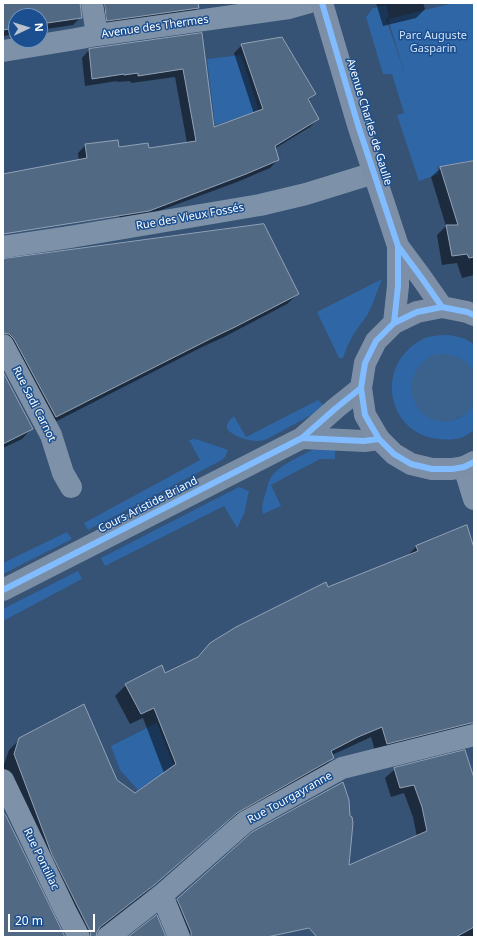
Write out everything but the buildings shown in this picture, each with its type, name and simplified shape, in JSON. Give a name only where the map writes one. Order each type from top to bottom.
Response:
[{"type":"main road","name":"Avenue Charles de Gaulle","points":[[322,3],[358,124],[398,246],[398,286],[394,323]]},
{"type":"main road","name":"Avenue Charles de Gaulle","points":[[398,246],[442,307]]},
{"type":"main road","points":[[469,464],[452,469],[432,469],[412,464],[394,454],[379,439],[365,415],[361,388],[365,363],[376,341],[394,323],[417,312],[442,307],[467,312],[474,315]]},
{"type":"main road","name":"Cours Aristide Briand","points":[[3,590],[302,438],[361,388]]},
{"type":"main road","name":"Cours Aristide Briand","points":[[302,438],[364,441],[379,439]]},
{"type":"street","points":[[92,3],[97,35]]},
{"type":"street","name":"Avenue des Thermes","points":[[3,51],[76,40],[97,35],[289,8],[307,3]]},
{"type":"street","name":"Rue des Vieux Fossés","points":[[3,247],[260,205],[306,194],[374,173]]},
{"type":"street","name":"Rue Sadi Carnot","points":[[3,345],[46,424],[63,472],[71,487]]},
{"type":"street","points":[[469,464],[474,499]]},
{"type":"street","name":"Rue Tourgayranne","points":[[108,937],[162,895],[245,822],[342,768],[467,737]]},
{"type":"street","name":"Rue Pontillac","points":[[3,780],[79,937]]},
{"type":"street","points":[[162,895],[179,937]]},
{"type":"green space","name":"Parc Auguste Gasparin","points":[[454,3],[474,3],[474,160],[437,167],[439,174],[419,181],[397,115],[404,113],[392,74],[383,74],[366,17],[373,8],[386,5],[389,17],[386,19],[405,74],[388,19]]},
{"type":"green space","points":[[241,55],[259,111],[215,125],[207,59]]},
{"type":"green space","points":[[382,279],[368,314],[353,335],[343,358],[339,358],[317,312]]},
{"type":"green space","points":[[449,335],[463,338],[474,344],[474,372],[472,368],[425,415],[438,420],[452,420],[465,415],[474,403],[474,430],[460,438],[445,440],[425,436],[413,430],[404,421],[397,410],[393,397],[392,384],[395,371],[401,358],[411,347],[428,337]]},
{"type":"green space","points":[[318,400],[326,407],[261,441],[253,441],[236,436],[227,429],[228,423],[234,416],[246,437]]},
{"type":"green space","points":[[193,439],[228,450],[225,457],[222,460],[88,530],[84,523],[200,460],[189,440]]},
{"type":"green space","points":[[319,447],[335,449],[335,459],[320,459],[271,485],[281,506],[263,514],[263,502],[268,483],[275,472],[300,456]]},
{"type":"green space","points":[[239,487],[249,491],[244,514],[237,528],[224,506],[105,566],[101,558]]},
{"type":"green space","points":[[67,532],[72,539],[3,574],[3,563]]},
{"type":"green space","points":[[78,571],[82,579],[3,621],[3,609]]},
{"type":"green space","points":[[157,723],[174,766],[138,790],[120,770],[111,746]]},
{"type":"shaded area","points":[[438,354],[454,356],[463,360],[474,372],[475,395],[472,408],[461,417],[445,422],[435,420],[418,408],[413,399],[411,389],[413,378],[419,367],[427,358]]},
{"type":"cycle path","points":[[322,3],[358,125],[398,246],[398,286],[394,323]]},
{"type":"cycle path","points":[[398,246],[442,307]]},
{"type":"cycle path","points":[[474,315],[467,312],[442,307],[417,312],[394,323],[376,341],[365,363],[361,388],[365,415],[379,439],[394,454],[411,464],[432,469],[452,469],[464,467],[474,462]]},
{"type":"cycle path","points":[[3,590],[302,438],[361,388]]},
{"type":"cycle path","points":[[302,438],[364,441],[379,439]]}]
